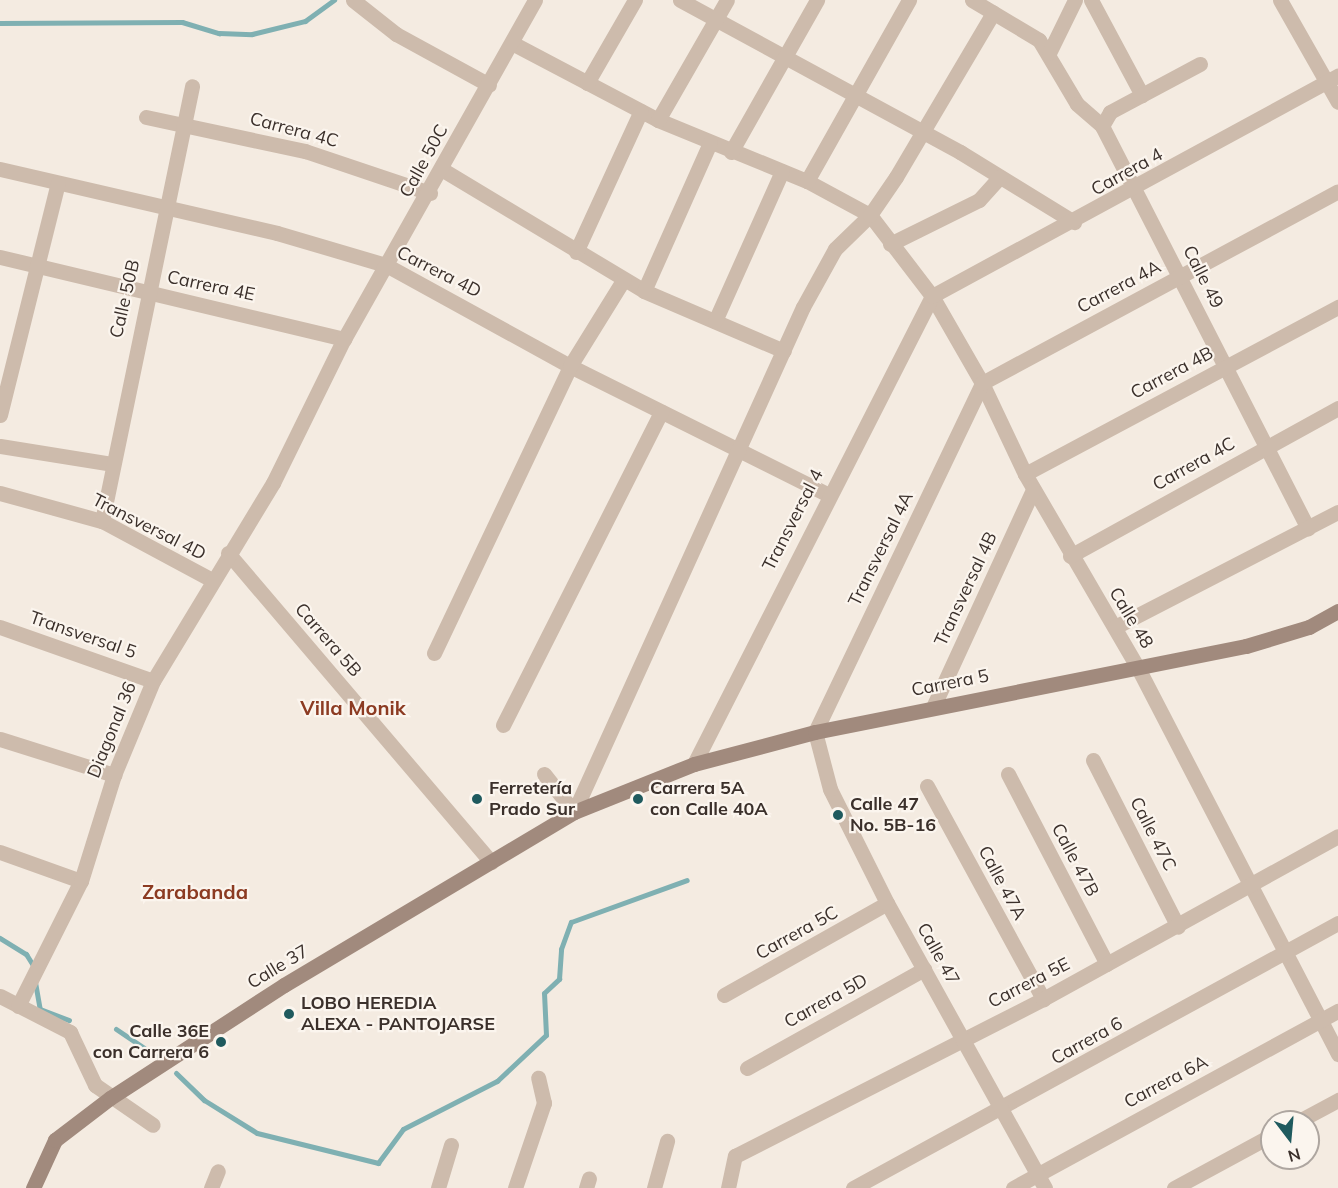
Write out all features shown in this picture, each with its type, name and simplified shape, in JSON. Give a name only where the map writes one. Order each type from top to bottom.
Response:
[{"type":"main road","name":"Carrera 5","points":[[574,812],[694,764],[814,732],[934,705],[1246,646],[1309,627],[1338,611]]},
{"type":"main road","name":"Calle 37","points":[[33,1188],[55,1140],[110,1098],[574,812]]},
{"type":"street","points":[[353,0],[396,34],[489,85]]},
{"type":"street","name":"Calle 50C","points":[[273,483],[344,339],[443,170],[535,0]]},
{"type":"street","points":[[587,83],[635,0]]},
{"type":"street","points":[[680,0],[785,53],[922,131],[1074,222]]},
{"type":"street","points":[[658,120],[727,0]]},
{"type":"street","points":[[731,152],[817,0]]},
{"type":"street","points":[[807,181],[909,0]]},
{"type":"street","name":"Calle 49","points":[[972,0],[1039,40],[1049,53],[1077,104],[1102,126],[1137,189],[1268,444],[1308,528]]},
{"type":"street","points":[[1049,53],[1075,0]]},
{"type":"street","points":[[1091,0],[1142,95]]},
{"type":"street","points":[[1280,0],[1333,79],[1338,102]]},
{"type":"street","points":[[544,774],[574,812],[738,446],[835,249],[870,215],[993,13]]},
{"type":"street","points":[[512,43],[658,120],[731,152],[807,181],[870,215]]},
{"type":"street","points":[[1102,126],[1110,112],[1200,64]]},
{"type":"street","name":"Carrera 4","points":[[932,296],[1137,189],[1333,79]]},
{"type":"street","name":"Calle 50B","points":[[102,521],[147,293],[192,86]]},
{"type":"street","points":[[576,252],[641,111]]},
{"type":"street","name":"Carrera 4C","points":[[146,117],[184,123],[305,151],[430,193]]},
{"type":"street","points":[[644,291],[710,142]]},
{"type":"street","name":"Carrera 4D","points":[[0,169],[166,208],[386,265],[570,366],[661,412],[738,446],[827,494]]},
{"type":"street","points":[[443,170],[644,291],[784,351]]},
{"type":"street","points":[[716,321],[782,171]]},
{"type":"street","points":[[890,244],[979,200],[1000,177]]},
{"type":"street","points":[[0,416],[58,183]]},
{"type":"street","name":"Carrera 4A","points":[[982,383],[1338,191]]},
{"type":"street","name":"Calle 48","points":[[870,215],[932,296],[982,383],[1024,474],[1070,556],[1138,668],[1338,1054]]},
{"type":"street","name":"Carrera 4E","points":[[0,257],[344,339]]},
{"type":"street","points":[[434,653],[570,366],[624,279]]},
{"type":"street","name":"Transversal 4","points":[[694,764],[827,494],[932,296]]},
{"type":"street","name":"Carrera 4B","points":[[1024,474],[1338,307]]},
{"type":"street","name":"Transversal 4A","points":[[814,732],[982,383]]},
{"type":"street","name":"Carrera 4C","points":[[1070,556],[1268,444],[1338,408]]},
{"type":"street","points":[[503,725],[661,412]]},
{"type":"street","points":[[0,446],[112,464]]},
{"type":"street","name":"Diagonal 36","points":[[18,1006],[81,881],[114,775],[153,681],[210,579],[273,483]]},
{"type":"street","name":"Transversal 4B","points":[[934,705],[1033,490]]},
{"type":"street","name":"Transversal 4D","points":[[0,494],[102,521],[210,579]]},
{"type":"street","points":[[1115,627],[1338,512]]},
{"type":"street","name":"Carrera 5B","points":[[228,553],[491,862]]},
{"type":"street","name":"Transversal 5","points":[[0,627],[153,681]]},
{"type":"street","name":"Calle 47","points":[[814,732],[830,789],[887,903],[1041,1181]]},
{"type":"street","points":[[0,739],[114,775]]},
{"type":"street","name":"Calle 47C","points":[[1093,760],[1178,927]]},
{"type":"street","name":"Calle 47B","points":[[1008,774],[1107,964]]},
{"type":"street","name":"Calle 47A","points":[[927,786],[1043,999]]},
{"type":"street","name":"Carrera 5E","points":[[728,1188],[735,1156],[1043,999],[1178,927],[1338,836]]},
{"type":"street","points":[[0,852],[81,881]]},
{"type":"street","name":"Carrera 5C","points":[[724,995],[887,903]]},
{"type":"street","name":"Carrera 6","points":[[853,1188],[1002,1110],[1338,923]]},
{"type":"street","name":"Carrera 5D","points":[[747,1068],[924,969]]},
{"type":"street","points":[[0,996],[70,1032],[95,1085],[110,1098],[153,1125]]},
{"type":"street","name":"Carrera 6A","points":[[1013,1188],[1041,1181],[1338,1011]]},
{"type":"street","points":[[515,1188],[544,1103],[538,1078]]},
{"type":"street","points":[[1319,1110],[1338,1100]]},
{"type":"street","points":[[654,1188],[668,1141]]},
{"type":"street","points":[[1174,1188],[1260,1141]]},
{"type":"street","points":[[438,1188],[451,1145]]},
{"type":"street","points":[[211,1188],[218,1171]]},
{"type":"waterway","points":[[0,23],[182,22],[219,33],[252,34],[305,21],[334,0]]},
{"type":"waterway","points":[[176,1073],[204,1100],[257,1133],[378,1163],[403,1129],[497,1081],[546,1035],[544,993],[559,979],[561,949],[571,922],[687,880]]},
{"type":"waterway","points":[[0,938],[26,954],[34,967]]},
{"type":"waterway","points":[[35,982],[40,1009],[69,1020]]},
{"type":"waterway","points":[[116,1029],[156,1056]]},
{"type":"place","name":"Ferretería Prado Sur","points":[[477,799]]},
{"type":"place","name":"Carrera 5A con Calle 40A","points":[[638,799]]},
{"type":"place","name":"Calle 47 No. 5B-16","points":[[838,815]]},
{"type":"place","name":"LOBO HEREDIA ALEXA - PANTOJARSE","points":[[289,1014]]},
{"type":"place","name":"Calle 36E con Carrera 6","points":[[221,1042]]},
{"type":"district","name":"Villa Monik","points":[[353,707]]},
{"type":"district","name":"Zarabanda","points":[[195,891]]}]
